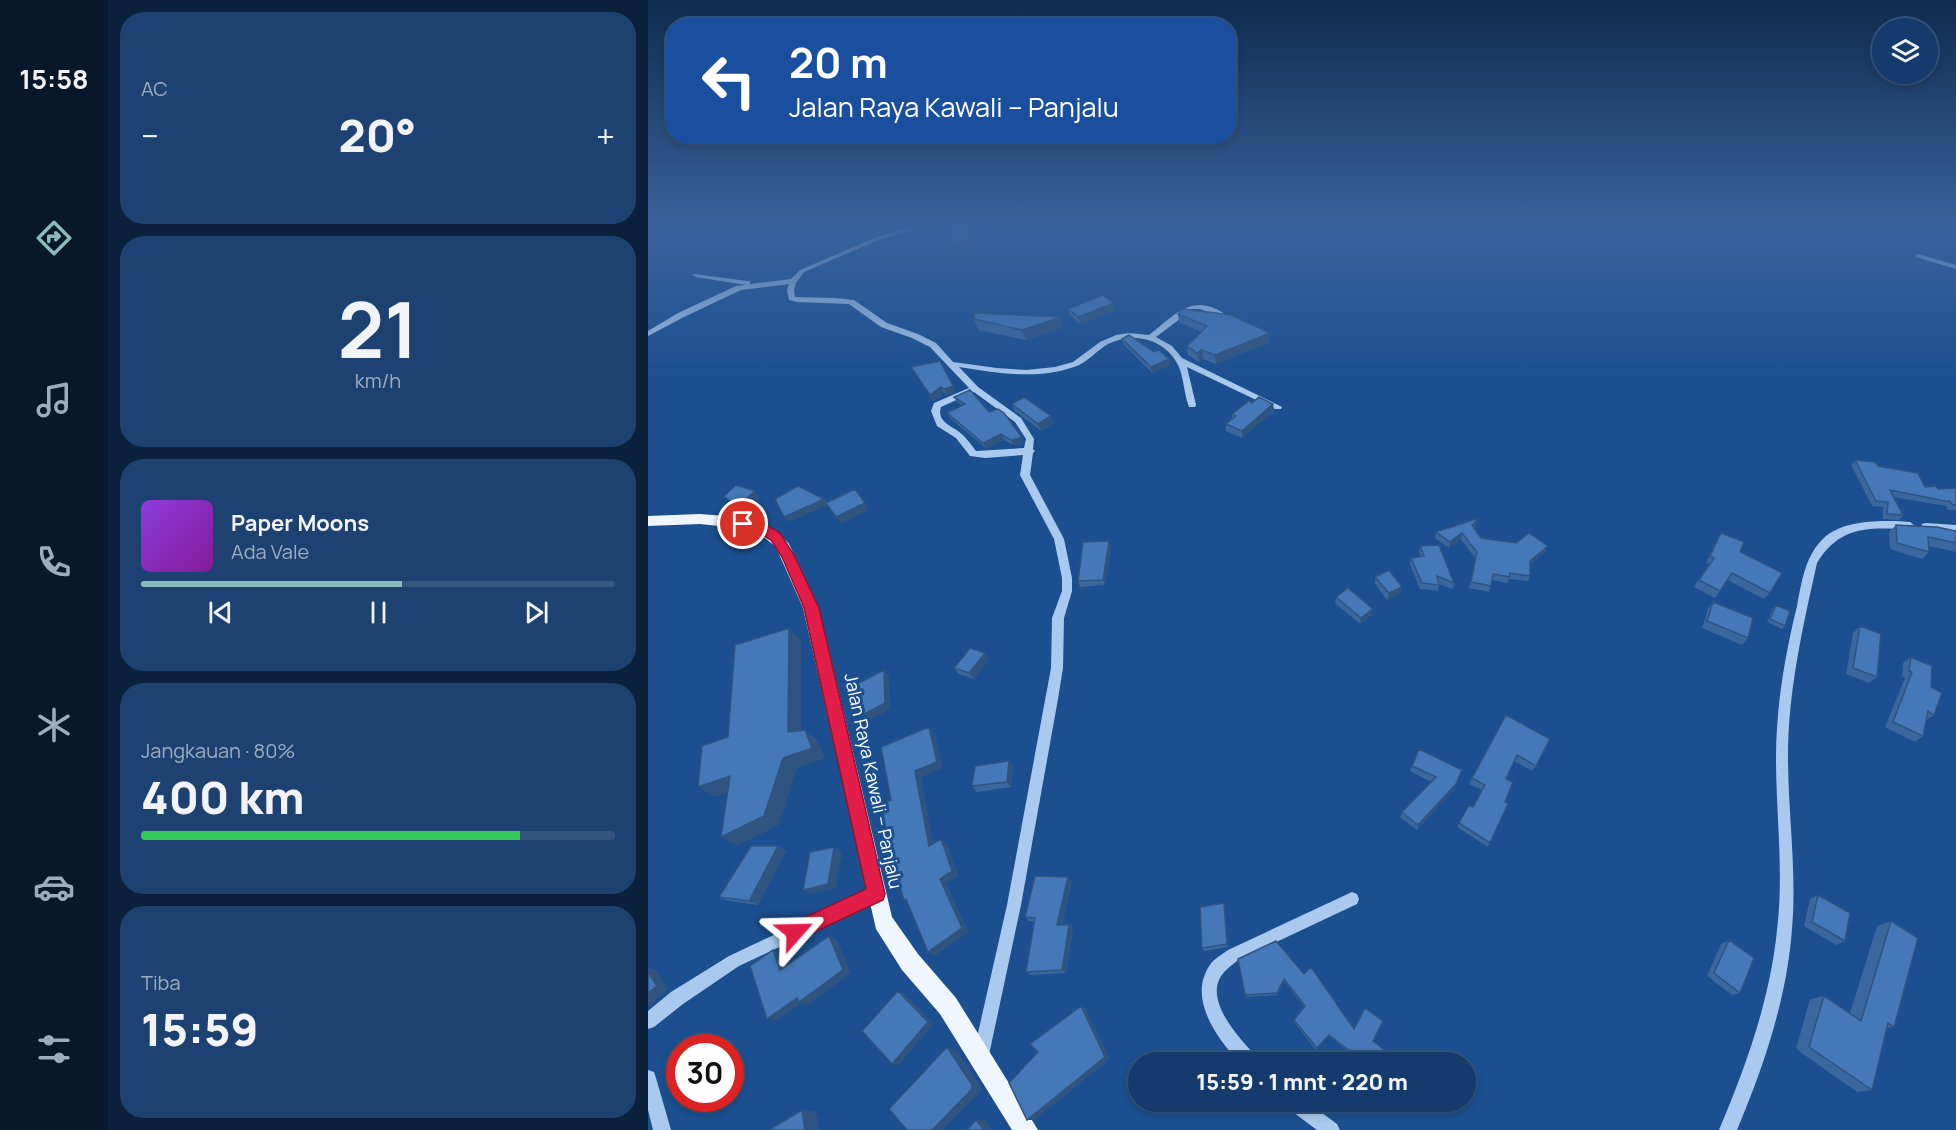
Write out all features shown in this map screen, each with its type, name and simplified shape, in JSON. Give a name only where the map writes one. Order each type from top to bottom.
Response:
[{"type":"main road","name":"Jalan Raya Kawali – Panjalu","points":[[648,521],[706,520],[757,526],[776,536],[782,544],[811,608],[883,922],[892,939],[948,1006],[981,1055],[1026,1130]]},
{"type":"street","points":[[710,277],[753,285]]},
{"type":"street","points":[[797,277],[793,281],[790,294],[792,298],[807,301],[851,302],[891,329],[915,336],[933,345],[975,389],[1018,420],[1030,439],[1025,475],[1059,539],[1064,557],[1067,591],[1058,618],[1057,668],[1014,905],[981,1055]]},
{"type":"street","points":[[648,334],[729,292],[753,285],[793,281]]},
{"type":"street","points":[[1150,338],[1191,308],[1201,307],[1224,316]]},
{"type":"street","points":[[952,364],[1016,374],[1035,373],[1077,364],[1107,341],[1129,334],[1150,338],[1167,346],[1179,360],[1278,407]]},
{"type":"street","points":[[1179,360],[1192,405]]},
{"type":"street","points":[[975,389],[937,405],[935,411],[940,424],[959,436],[973,454],[985,455],[1030,450]]},
{"type":"street","points":[[1728,1130],[1741,1101],[1765,1026],[1785,929],[1786,855],[1782,754],[1785,699],[1812,562],[1816,552],[1827,542],[1849,528],[1862,524],[1956,528]]},
{"type":"street","points":[[648,1021],[677,998],[734,961],[876,894]]},
{"type":"street","points":[[1239,1052],[1219,1022],[1210,1002],[1210,983],[1217,968],[1233,955],[1352,899]]},
{"type":"street","points":[[648,1078],[662,1130]]},
{"type":"street","points":[[1307,1112],[1331,1130]]},
{"type":"building","points":[[1103,295],[1114,303],[1078,317],[1068,309]]},
{"type":"building","points":[[1184,309],[1231,315],[1270,333],[1215,355],[1202,350],[1197,353],[1187,346],[1207,326],[1178,314]]},
{"type":"building","points":[[975,313],[1061,317],[1022,330],[974,319]]},
{"type":"building","points":[[1129,335],[1154,352],[1159,350],[1169,359],[1151,367],[1122,339]]},
{"type":"building","points":[[940,361],[953,386],[944,389],[941,387],[930,395],[911,367]]},
{"type":"building","points":[[970,390],[989,412],[998,409],[1004,413],[1021,436],[1020,438],[1011,440],[1001,434],[983,443],[947,413],[965,404],[954,397]]},
{"type":"building","points":[[1024,397],[1051,416],[1038,424],[1012,404]]},
{"type":"building","points":[[1259,397],[1273,404],[1242,431],[1226,424],[1236,416],[1232,414],[1249,401],[1252,403]]},
{"type":"building","points":[[1855,460],[1875,462],[1878,466],[1918,473],[1925,487],[1956,488],[1956,505],[1949,500],[1950,502],[1890,490],[1903,515],[1887,514],[1888,502],[1876,501]]},
{"type":"building","points":[[736,485],[755,491],[736,507],[724,496]]},
{"type":"building","points":[[798,486],[824,499],[784,517],[775,499]]},
{"type":"building","points":[[855,489],[865,503],[836,517],[826,503]]},
{"type":"building","points":[[1479,518],[1472,525],[1481,538],[1516,543],[1529,533],[1548,546],[1530,561],[1530,576],[1510,573],[1509,577],[1493,574],[1491,586],[1471,582],[1477,552],[1462,533],[1450,542],[1436,532]]},
{"type":"building","points":[[1896,525],[1937,527],[1956,531],[1956,543],[1928,537],[1929,552],[1897,543]]},
{"type":"building","points":[[1721,533],[1744,542],[1740,552],[1782,573],[1770,593],[1732,573],[1720,591],[1699,580],[1714,558],[1710,556]]},
{"type":"building","points":[[1109,541],[1103,580],[1078,581],[1083,542]]},
{"type":"building","points":[[1439,545],[1454,583],[1437,576],[1439,585],[1422,583],[1411,558],[1424,556],[1420,546]]},
{"type":"building","points":[[1389,570],[1402,587],[1389,593],[1375,577]]},
{"type":"building","points":[[1348,588],[1373,609],[1361,618],[1336,597]]},
{"type":"building","points":[[1713,602],[1753,618],[1748,638],[1707,621]]},
{"type":"building","points":[[1776,605],[1790,611],[1785,626],[1770,619]]},
{"type":"building","points":[[1860,626],[1881,634],[1877,677],[1853,668]]},
{"type":"building","points":[[789,628],[788,732],[805,730],[812,748],[783,758],[764,816],[721,837],[730,776],[698,787],[702,746],[728,737],[735,645]]},
{"type":"building","points":[[970,648],[985,653],[969,673],[954,668]]},
{"type":"building","points":[[1911,657],[1932,666],[1931,687],[1942,693],[1934,715],[1928,711],[1923,736],[1893,722],[1912,672],[1909,671]]},
{"type":"building","points":[[884,670],[885,703],[861,716],[849,688]]},
{"type":"building","points":[[1506,715],[1550,739],[1536,766],[1517,755],[1506,779],[1513,782],[1505,802],[1508,804],[1490,843],[1459,823],[1469,805],[1473,807],[1485,785],[1472,778]]},
{"type":"building","points":[[929,727],[937,762],[915,771],[929,846],[941,839],[952,871],[940,879],[962,928],[928,952],[906,899],[904,900],[889,851],[882,804],[891,800],[881,747]]},
{"type":"building","points":[[1419,749],[1462,770],[1456,784],[1418,825],[1402,812],[1436,777],[1412,766]]},
{"type":"building","points":[[1009,761],[1007,782],[972,786],[975,766]]},
{"type":"building","points":[[751,846],[778,846],[749,901],[719,897]]},
{"type":"building","points":[[834,847],[828,884],[803,890],[810,852]]},
{"type":"building","points":[[1035,876],[1068,877],[1057,925],[1069,925],[1062,970],[1026,972],[1035,918],[1025,917]]},
{"type":"building","points":[[1818,895],[1850,913],[1845,941],[1812,922]]},
{"type":"building","points":[[1224,903],[1227,944],[1202,948],[1200,907]]},
{"type":"building","points":[[1891,921],[1918,938],[1894,1027],[1888,1023],[1872,1090],[1809,1047],[1824,996],[1861,1021]]},
{"type":"building","points":[[829,936],[843,970],[799,1002],[797,998],[767,1019],[750,966],[773,950],[780,970]]},
{"type":"building","points":[[1729,940],[1754,958],[1740,993],[1714,973]]},
{"type":"building","points":[[1276,941],[1304,974],[1311,967],[1354,1029],[1365,1008],[1383,1021],[1373,1041],[1387,1052],[1351,1052],[1329,1035],[1317,1048],[1294,1020],[1305,1006],[1284,979],[1277,993],[1245,995],[1238,959]]},
{"type":"building","points":[[648,972],[657,986],[648,993]]},
{"type":"building","points":[[898,991],[928,1022],[892,1064],[862,1031]]},
{"type":"building","points":[[1081,1006],[1105,1057],[1027,1120],[1009,1083],[1038,1052],[1030,1044]]},
{"type":"building","points":[[947,1047],[972,1085],[972,1089],[932,1130],[907,1130],[889,1109]]},
{"type":"building","points":[[802,1110],[805,1130],[769,1130]]},
{"type":"building","points":[[976,1120],[984,1130],[967,1130]]},
{"type":"route","points":[[743,524],[757,526],[776,536],[788,555],[811,608],[826,665],[844,756],[876,894],[795,932]]}]
